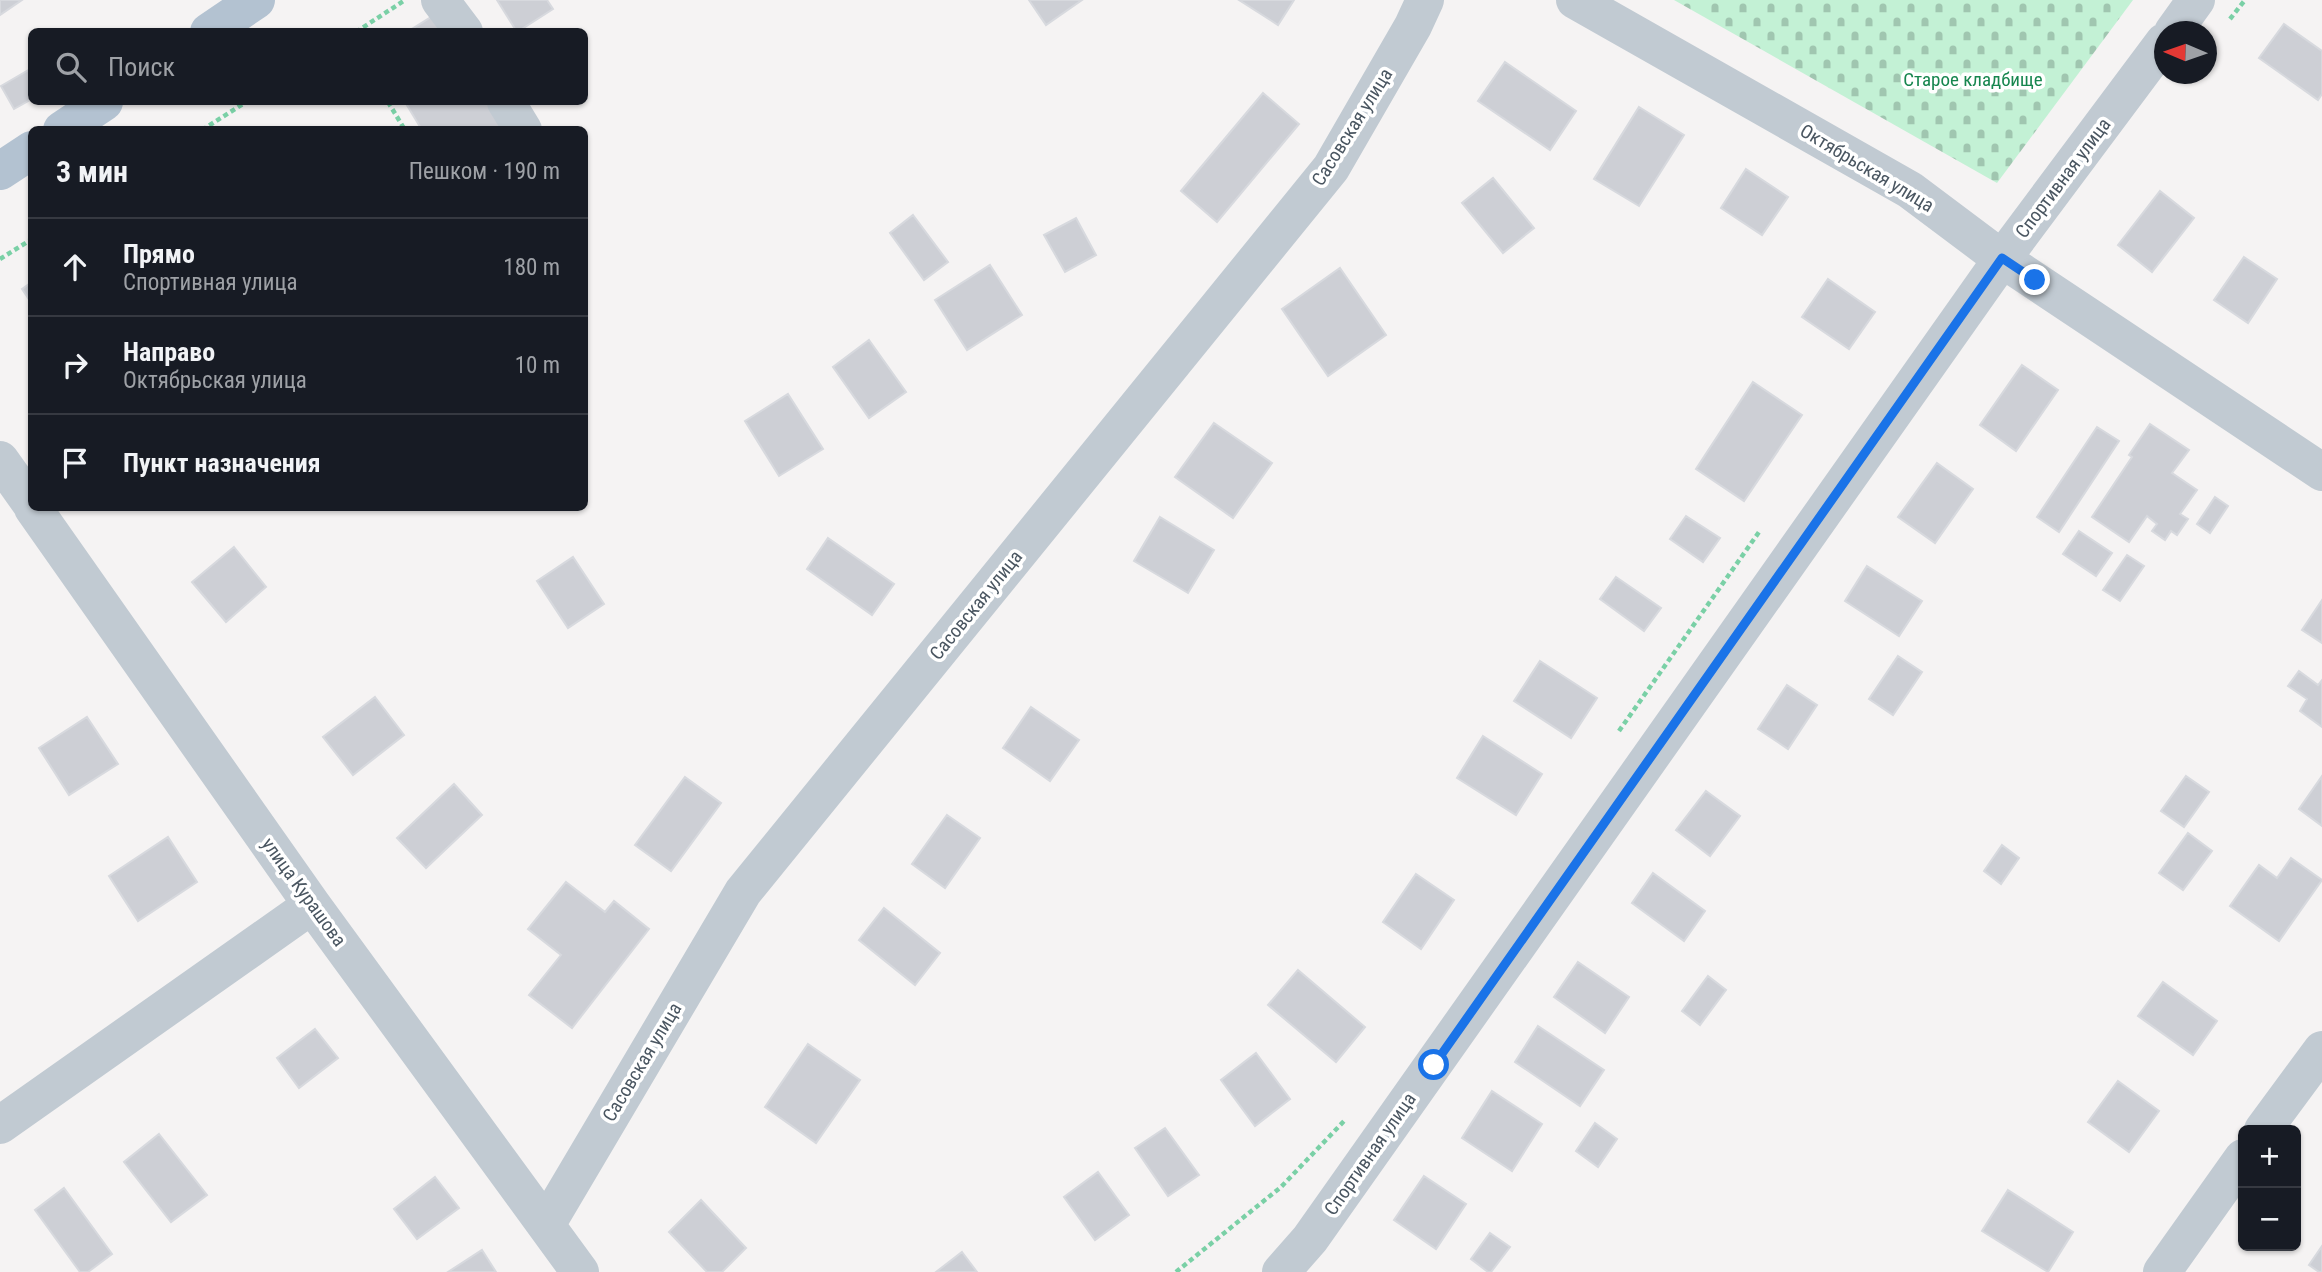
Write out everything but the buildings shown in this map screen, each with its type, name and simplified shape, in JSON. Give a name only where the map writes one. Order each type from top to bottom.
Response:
[{"type":"main road","points":[[215,28],[256,0]]},
{"type":"main road","points":[[68,126],[100,105]]},
{"type":"main road","points":[[0,171],[28,153]]},
{"type":"street","points":[[440,0],[461,28]]},
{"type":"street","name":"Сасовская улица","points":[[546,1225],[743,892],[1331,168],[1413,26],[1425,0]]},
{"type":"street","name":"Октябрьская улица","points":[[1575,0],[1910,190],[2002,258],[2322,472]]},
{"type":"street","points":[[2181,21],[2196,0]]},
{"type":"street","name":"Спортивная улица","points":[[1281,1272],[1326,1217],[2002,258],[2154,57]]},
{"type":"street","points":[[508,105],[521,126]]},
{"type":"street","name":"улица Курашова","points":[[0,460],[28,500]]},
{"type":"street","name":"улица Курашова","points":[[36,511],[312,905],[580,1272]]},
{"type":"street","points":[[0,1125],[312,905]]},
{"type":"street","points":[[2267,1125],[2322,1051]]},
{"type":"street","points":[[2162,1272],[2238,1165]]},
{"type":"path","points":[[361,28],[405,0]]},
{"type":"path","points":[[208,126],[241,105]]},
{"type":"path","points":[[390,105],[403,126]]},
{"type":"path","points":[[0,259],[28,242]]},
{"type":"path","points":[[1617,734],[1760,531]]},
{"type":"path","points":[[1176,1272],[1281,1187],[1349,1115]]},
{"type":"green space","name":"Старое кладбище","points":[[1674,0],[2133,0],[1997,183]]},
{"type":"route","points":[[1434,1065],[2002,258],[2035,280]]}]
